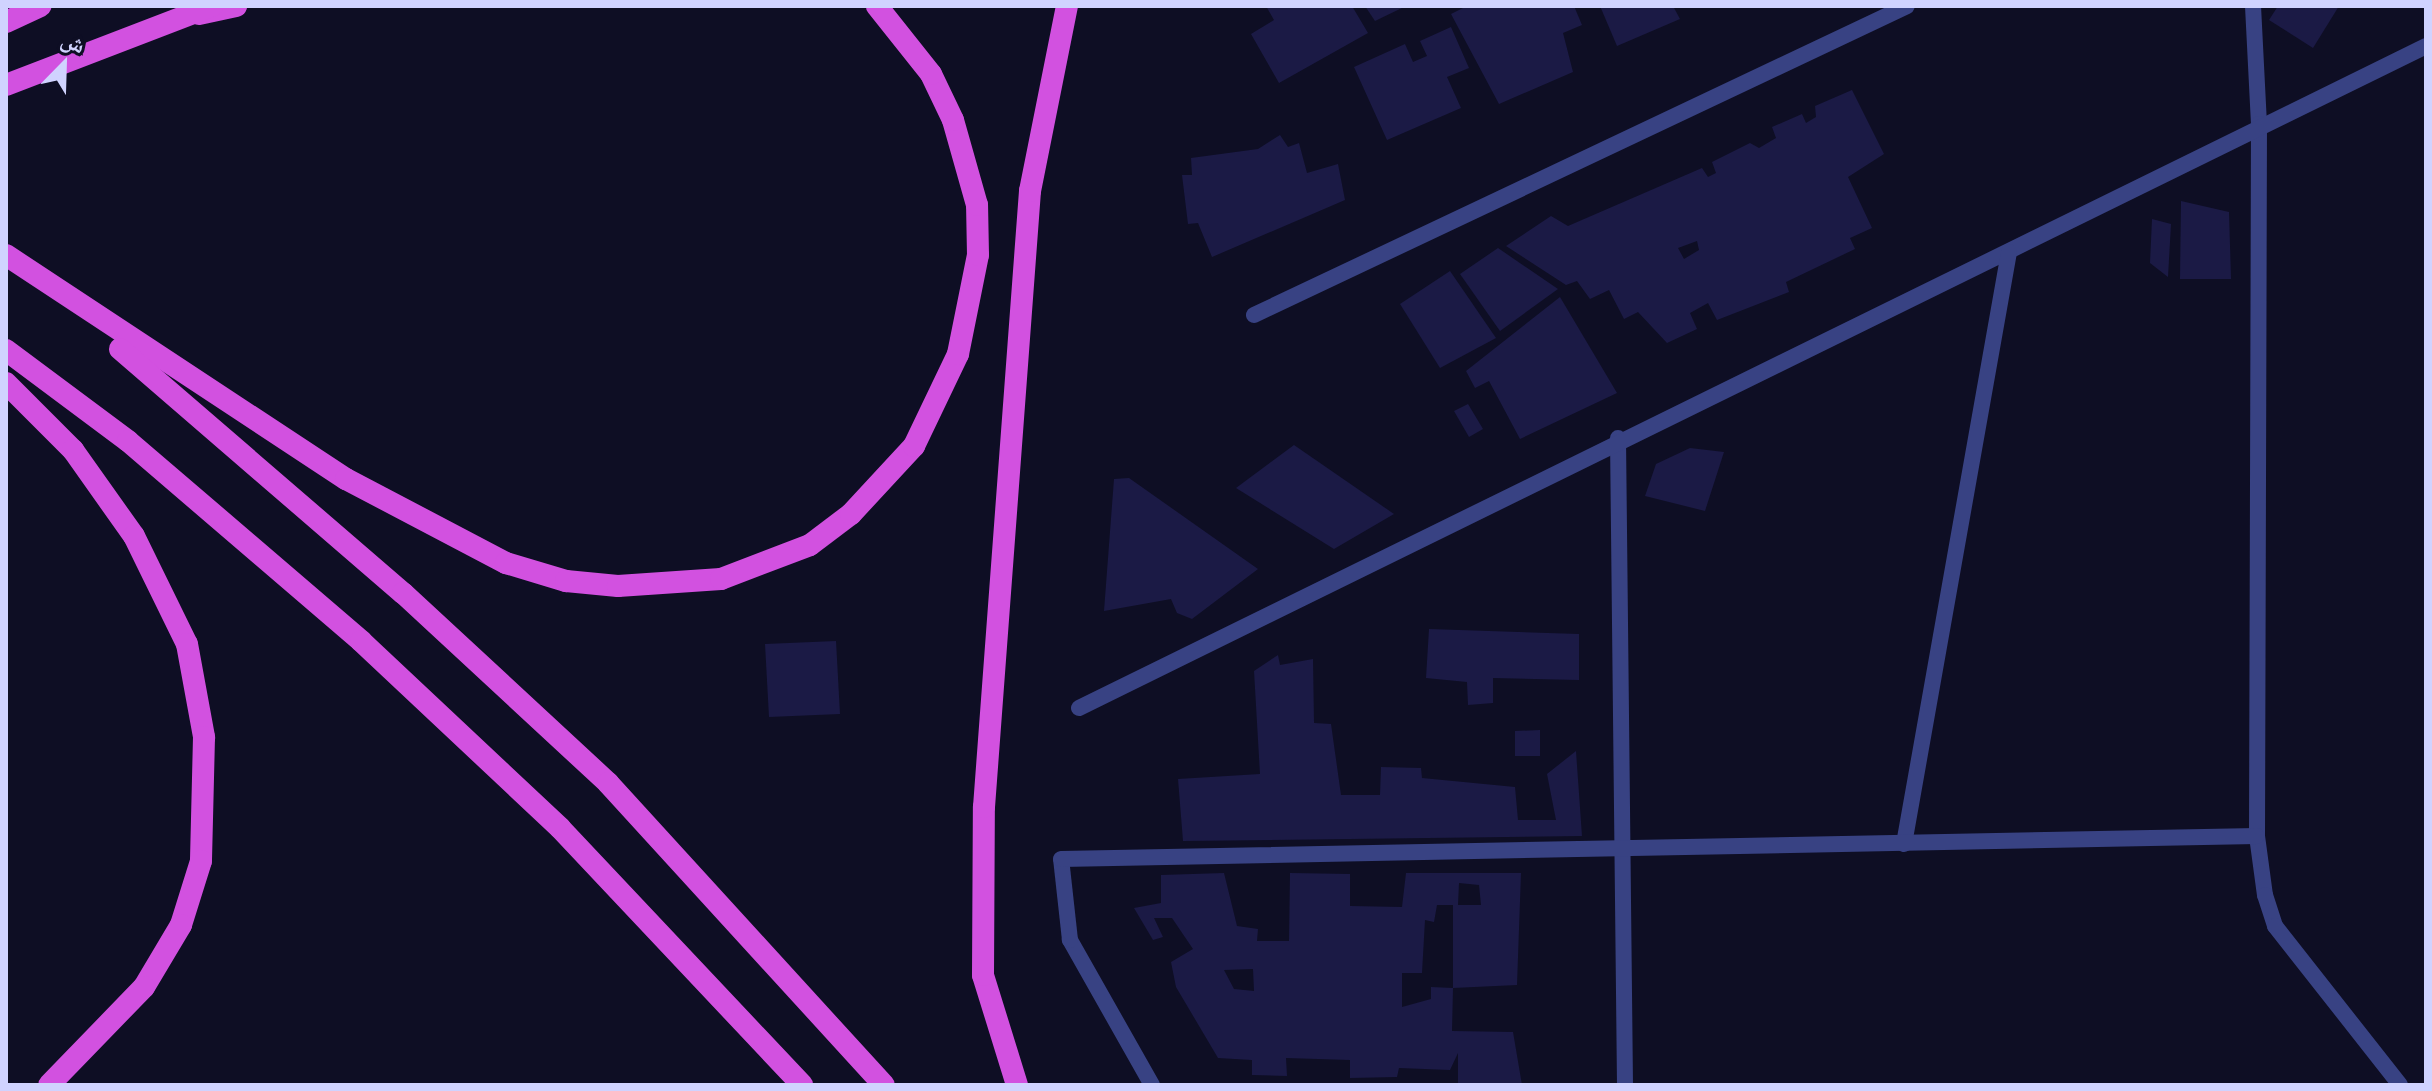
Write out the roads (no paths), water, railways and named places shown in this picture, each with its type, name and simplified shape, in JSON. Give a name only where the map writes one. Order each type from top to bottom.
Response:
[{"type":"highway","points":[[6,22],[40,6]]},
{"type":"highway","points":[[6,85],[212,6]]},
{"type":"highway","points":[[190,16],[236,6]]},
{"type":"highway","points":[[43,283],[346,479],[506,563],[566,581],[671,587],[769,564],[851,514],[914,446],[939,406],[971,301],[977,205],[953,120],[931,74],[877,6]]},
{"type":"highway","points":[[1017,1085],[983,975],[984,807],[1030,191],[1067,6]]},
{"type":"highway","points":[[6,255],[43,283],[403,593],[608,783],[884,1085]]},
{"type":"highway","points":[[6,350],[128,441],[373,652],[560,828],[802,1085]]},
{"type":"highway","points":[[6,383],[73,450],[134,536],[187,644],[204,737],[201,861],[181,925],[144,987],[49,1085]]},
{"type":"street","points":[[1254,315],[1907,6]]},
{"type":"street","points":[[2253,6],[2259,124],[2257,836],[2275,926],[2400,1085]]},
{"type":"street","points":[[1079,708],[1618,438],[2009,252],[2259,124],[2426,46]]},
{"type":"street","points":[[1904,844],[2009,252]]},
{"type":"street","points":[[1618,438],[1625,1085]]},
{"type":"street","points":[[1152,1085],[1070,940],[1061,859],[2257,836]]}]
